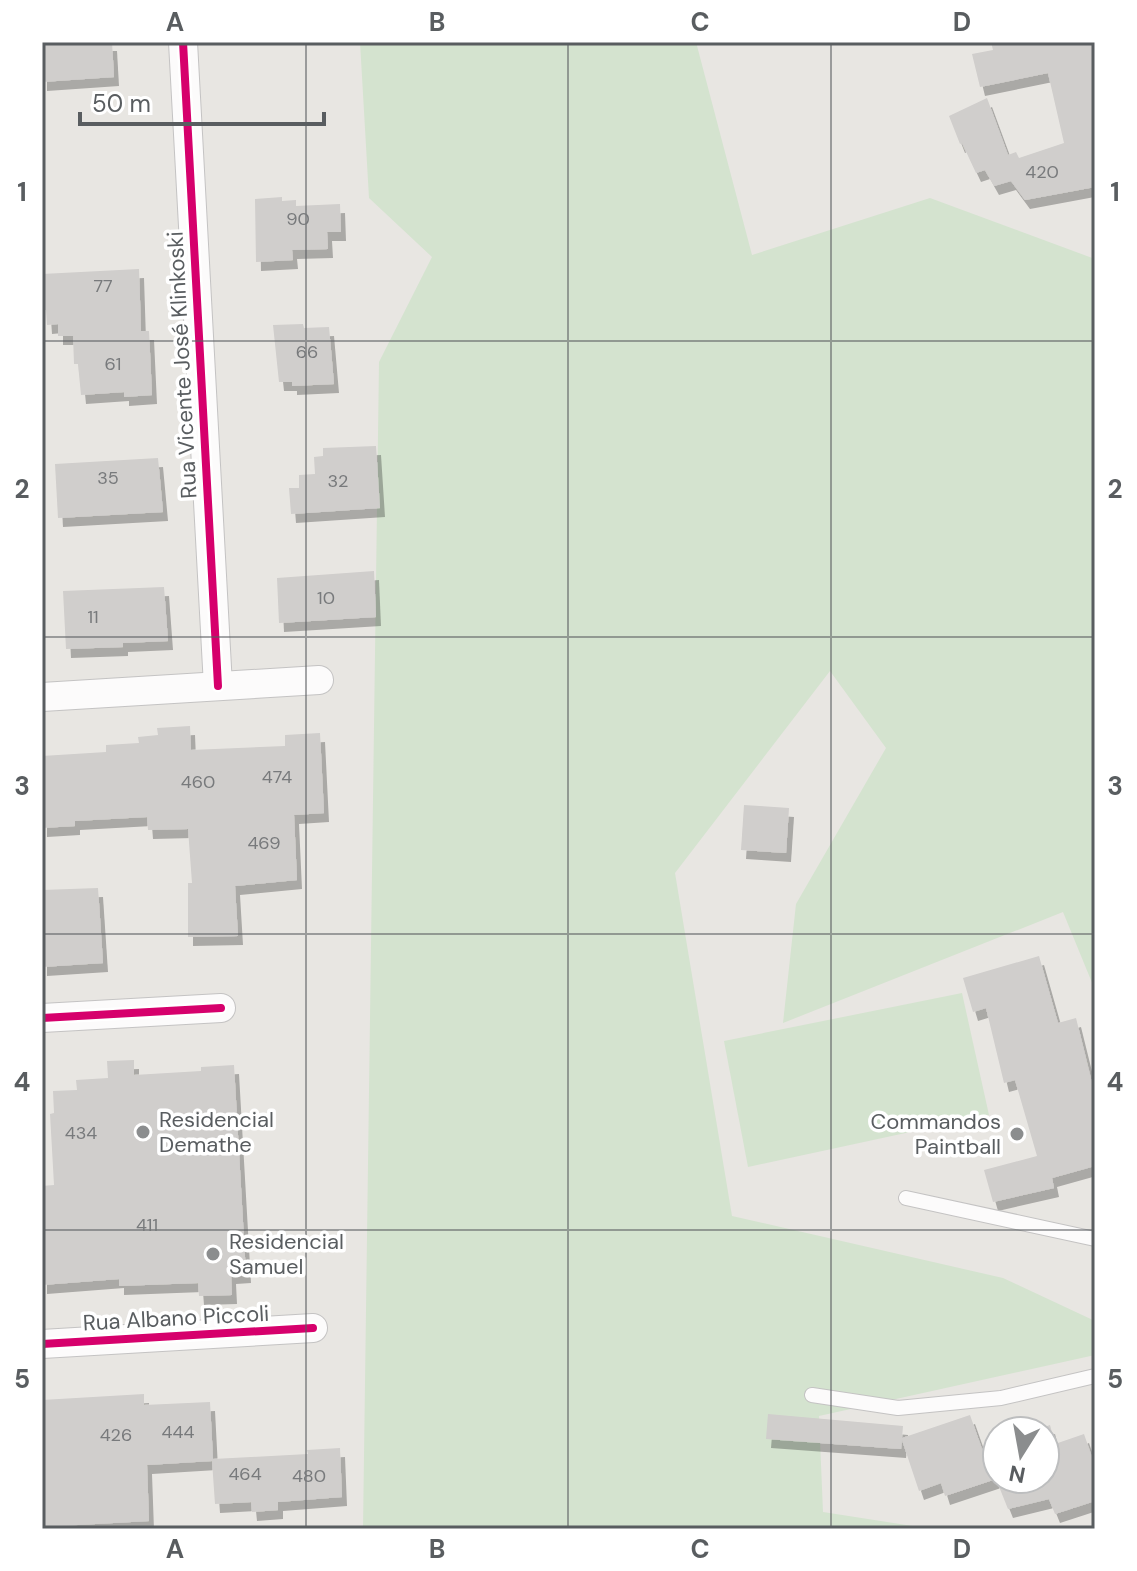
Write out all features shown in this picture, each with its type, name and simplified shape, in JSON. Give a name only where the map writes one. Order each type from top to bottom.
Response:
[{"type":"street","name":"Rua Vicente José Klinkoski","points":[[183,42],[218,686]]},
{"type":"street","points":[[42,697],[319,680]]},
{"type":"street","points":[[42,1018],[221,1008]]},
{"type":"street","name":"Rua Albano Piccoli","points":[[42,1344],[313,1328]]},
{"type":"lane","points":[[906,1198],[1095,1239]]},
{"type":"lane","points":[[812,1395],[898,1408],[1001,1398],[1095,1376]]},
{"type":"green space","points":[[360,42],[696,42],[752,255],[930,198],[1095,259],[1095,990],[1063,912],[783,1023],[796,904],[886,748],[830,671],[675,873],[732,1216],[1003,1278],[1095,1321],[1095,1355],[819,1416],[823,1512],[932,1529],[363,1529],[379,362],[432,257],[369,198]]},
{"type":"green space","points":[[962,993],[989,1115],[748,1167],[724,1041]]},
{"type":"building","points":[[42,42],[112,42],[114,77],[42,82]]},
{"type":"building","points":[[991,42],[1092,42],[1095,56],[1095,187],[1025,200],[1011,181],[994,186],[985,170],[976,173],[949,116],[987,98],[1008,155],[1016,152],[1019,158],[1064,143],[1048,73],[980,87],[972,54],[993,50]]},
{"type":"building","points":[[282,197],[282,201],[296,200],[296,206],[340,204],[341,232],[327,232],[328,249],[292,250],[293,260],[256,262],[255,199]]},
{"type":"building","points":[[139,269],[141,331],[149,331],[152,395],[124,397],[124,392],[81,395],[78,364],[74,364],[73,336],[58,336],[58,324],[47,325],[46,310],[42,310],[42,274]]},
{"type":"building","points":[[303,324],[304,328],[329,327],[334,384],[292,386],[292,382],[279,382],[273,325]]},
{"type":"building","points":[[376,446],[380,508],[291,514],[289,488],[299,488],[299,475],[315,474],[314,457],[323,456],[323,448]]},
{"type":"building","points":[[158,458],[163,512],[58,518],[55,464]]},
{"type":"building","points":[[374,571],[376,617],[279,623],[277,578]]},
{"type":"building","points":[[164,587],[168,641],[123,643],[123,647],[66,649],[63,591]]},
{"type":"building","points":[[190,726],[191,750],[285,746],[285,735],[320,733],[324,813],[294,815],[297,880],[235,886],[238,936],[188,937],[188,883],[192,883],[188,829],[148,830],[147,817],[75,821],[75,826],[42,828],[42,756],[106,752],[106,745],[139,743],[138,737],[158,735],[157,728]]},
{"type":"building","points":[[744,805],[789,808],[786,853],[741,850]]},
{"type":"building","points":[[98,888],[103,963],[42,967],[42,890]]},
{"type":"building","points":[[1039,956],[1058,1023],[1076,1018],[1095,1095],[1095,1166],[1052,1178],[1054,1188],[993,1202],[984,1170],[1037,1156],[1015,1080],[1004,1083],[986,1008],[973,1012],[963,978]]},
{"type":"building","points":[[134,1060],[134,1075],[201,1071],[201,1067],[234,1065],[246,1274],[231,1275],[232,1295],[199,1296],[198,1283],[119,1286],[119,1279],[42,1285],[42,1186],[54,1185],[50,1114],[54,1113],[53,1091],[77,1090],[76,1080],[108,1078],[107,1061]]},
{"type":"building","points":[[144,1394],[144,1405],[210,1402],[213,1459],[308,1454],[307,1450],[340,1448],[342,1497],[278,1502],[278,1510],[252,1512],[251,1502],[215,1504],[212,1461],[147,1465],[149,1521],[42,1527],[42,1400]]},
{"type":"building","points":[[768,1414],[903,1426],[902,1438],[970,1415],[981,1446],[981,1484],[945,1496],[941,1483],[919,1491],[902,1440],[901,1449],[766,1439]]},
{"type":"building","points":[[1084,1434],[1095,1466],[1095,1501],[1055,1514],[1049,1499],[1008,1509],[1002,1495],[1061,1495],[1061,1442]]},
{"type":"cycle path","points":[[183,42],[218,686]]},
{"type":"cycle path","points":[[42,1018],[221,1008]]},
{"type":"cycle path","points":[[42,1344],[313,1328]]},
{"type":"place","name":"Residencial Demathe","points":[[143,1132]]},
{"type":"place","name":"Commandos Paintball","points":[[1017,1134]]},
{"type":"place","name":"Residencial Samuel","points":[[213,1254]]}]
